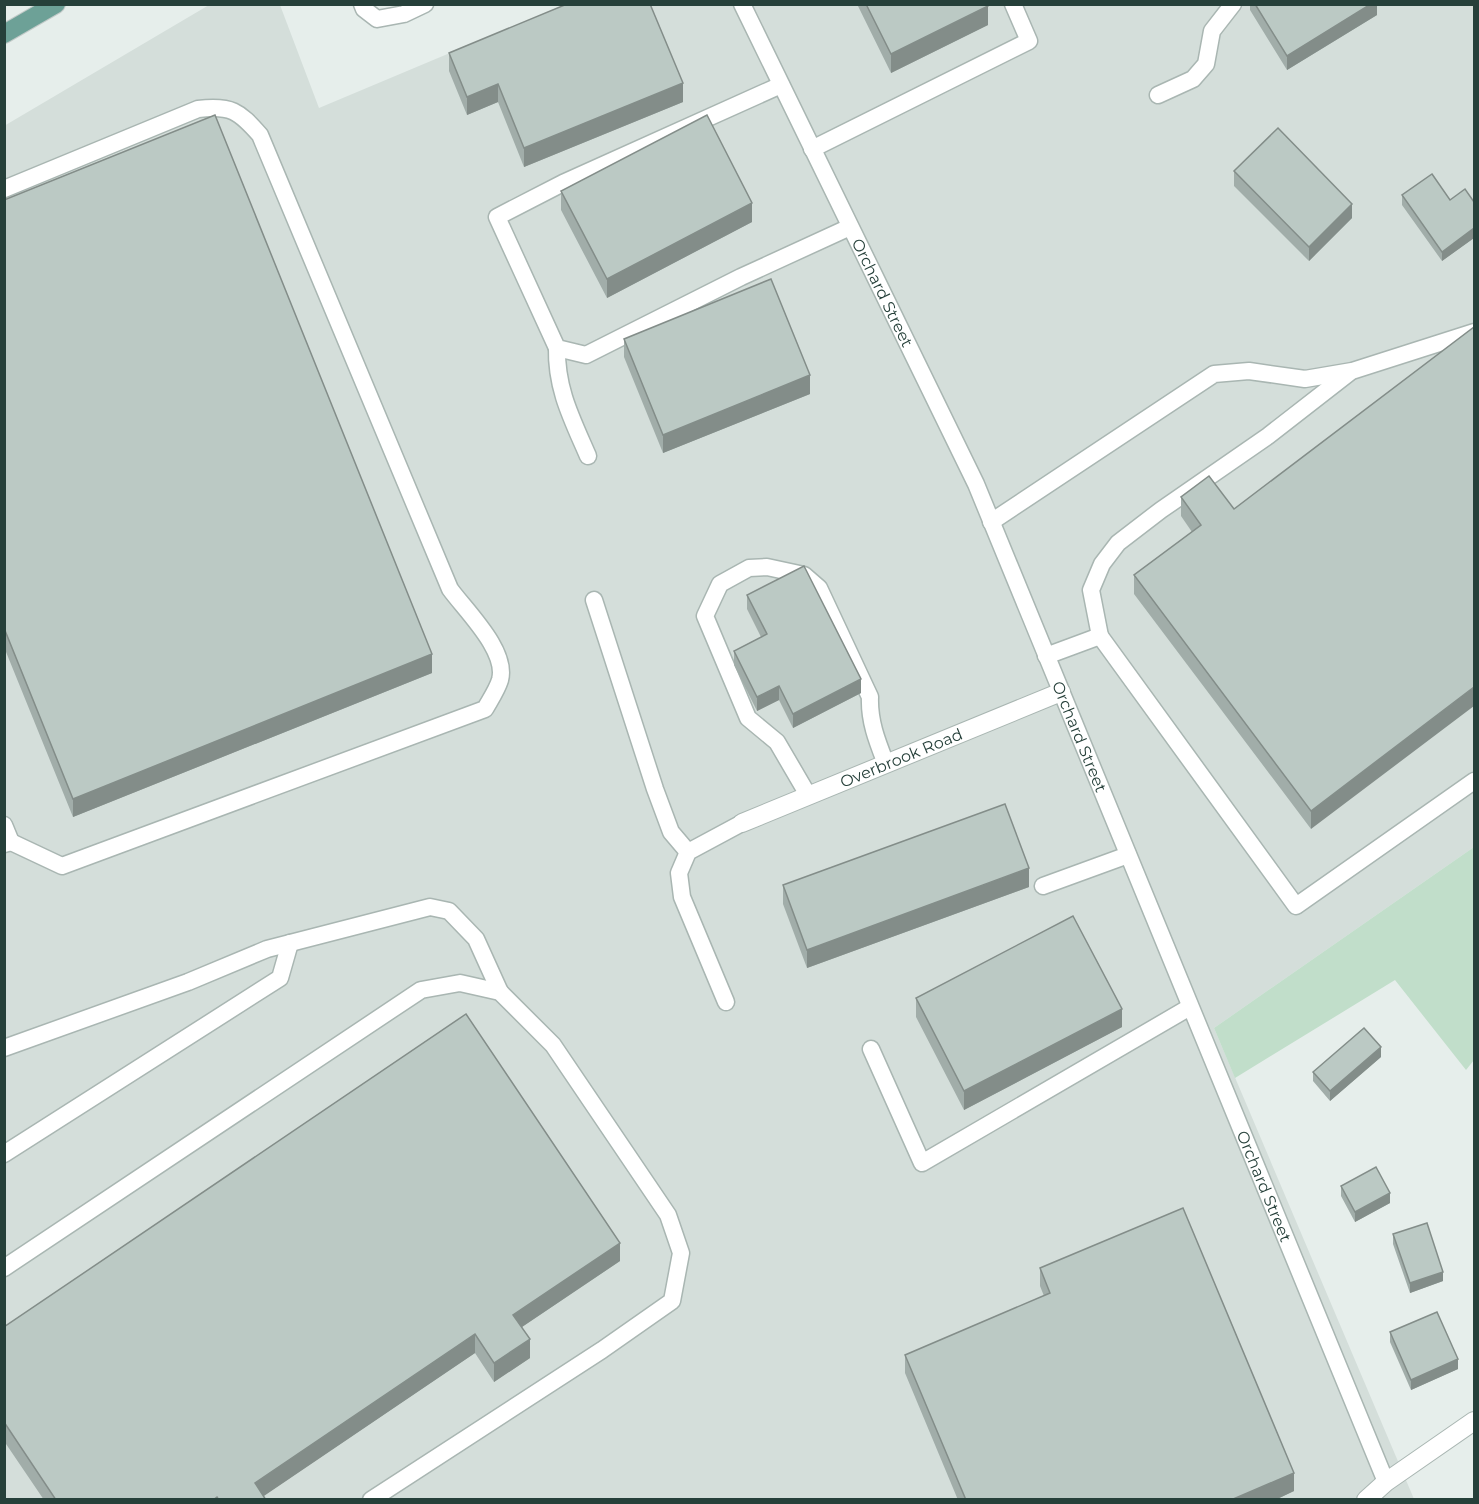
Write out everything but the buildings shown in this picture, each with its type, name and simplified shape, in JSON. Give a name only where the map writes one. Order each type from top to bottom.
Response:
[{"type":"main road","points":[[4,34],[56,4]]},
{"type":"street","name":"Overbrook Road","points":[[742,823],[1061,692]]},
{"type":"street","points":[[1366,1500],[1386,1482],[1474,1421]]},
{"type":"lane","points":[[362,4],[364,9],[377,19],[405,14],[425,4]]},
{"type":"lane","name":"Orchard Street","points":[[742,4],[975,484],[1386,1482]]},
{"type":"lane","points":[[812,149],[1029,41],[1012,4]]},
{"type":"lane","points":[[1158,95],[1192,79],[1206,64],[1212,31],[1233,4]]},
{"type":"lane","points":[[588,456],[563,398],[556,370],[557,348],[497,217],[563,183],[782,85]]},
{"type":"lane","points":[[4,189],[198,109],[221,106],[244,116],[260,135],[450,589],[478,623],[497,652],[501,678],[485,709],[62,866],[8,843],[4,825]]},
{"type":"lane","points":[[557,348],[586,355],[741,277],[850,227]]},
{"type":"lane","points":[[991,522],[1214,374],[1249,371],[1305,379],[1352,371],[1474,332]]},
{"type":"lane","points":[[1352,371],[1268,436],[1161,510],[1118,543],[1102,564],[1091,590],[1100,636],[1296,906],[1474,782]]},
{"type":"lane","points":[[808,795],[777,742],[748,718],[705,616],[720,584],[749,568],[767,567],[794,572],[804,575],[819,588],[870,697],[869,712],[875,738],[886,764]]},
{"type":"lane","points":[[594,600],[671,832],[688,852]]},
{"type":"lane","points":[[1046,656],[1100,636]]},
{"type":"lane","points":[[726,1002],[682,897],[679,873],[688,852],[742,823]]},
{"type":"lane","points":[[1043,886],[1128,855]]},
{"type":"lane","points":[[4,1048],[188,982],[267,949],[430,908],[449,911],[476,939],[500,992],[554,1045],[668,1215],[681,1254],[672,1301],[602,1350],[371,1500]]},
{"type":"lane","points":[[4,1154],[280,978],[290,943]]},
{"type":"lane","points":[[4,1268],[421,990],[460,983],[500,992]]},
{"type":"lane","points":[[871,1049],[922,1163],[1190,1007]]},
{"type":"shaded area","points":[[209,5],[280,5],[319,108],[564,5],[1474,5],[1474,847],[1214,1028],[1414,1499],[5,1499],[4,126]]},
{"type":"green space","points":[[1474,847],[1474,1060],[1466,1070],[1395,980],[1235,1078],[1214,1028]]}]
